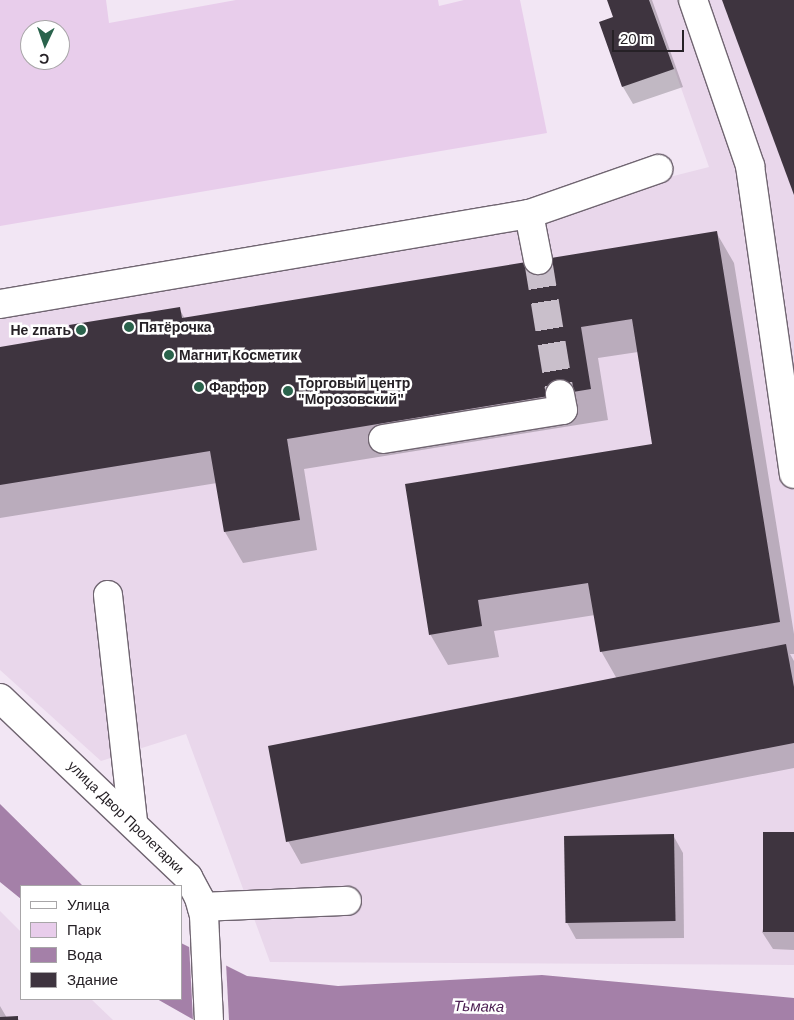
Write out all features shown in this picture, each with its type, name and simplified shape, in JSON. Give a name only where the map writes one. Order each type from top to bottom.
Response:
[{"type":"street","points":[[693,0],[750,166],[794,474]]},
{"type":"street","points":[[0,304],[529,214],[658,169]]},
{"type":"street","points":[[529,214],[538,260]]},
{"type":"street","points":[[384,439],[563,410],[560,394]]},
{"type":"street","points":[[108,595],[133,823]]},
{"type":"street","name":"улица Двор Пролетарки","points":[[0,698],[185,872],[194,887],[204,918],[209,1020]]},
{"type":"street","points":[[204,918],[347,901]]},
{"type":"shaded area","points":[[650,0],[794,0],[794,965],[270,962],[186,734],[101,761],[0,670],[0,296],[555,206],[709,167]]},
{"type":"shaded area","points":[[0,911],[20,931],[20,1000],[92,1000],[113,1020],[0,1020]]},
{"type":"green space","points":[[0,0],[106,0],[109,23],[236,0],[438,0],[439,6],[464,0],[520,0],[547,133],[0,226]]},
{"type":"water","points":[[0,804],[82,885],[20,885],[20,898],[0,882]]},
{"type":"water","name":"Тьмака","points":[[182,944],[247,976],[338,986],[542,975],[794,998],[794,1020],[194,1020],[159,1000],[182,1000]]},
{"type":"pier","points":[[189,944],[226,963],[229,1020],[193,1020]]},
{"type":"building","points":[[607,0],[649,0],[674,69],[622,87],[599,22],[613,17]]},
{"type":"building","points":[[722,0],[794,0],[794,195]]},
{"type":"building","points":[[717,231],[780,622],[600,652],[588,583],[478,600],[482,626],[429,635],[405,484],[652,444],[632,319],[581,327],[591,389],[287,439],[300,520],[224,532],[210,451],[0,485],[0,347],[71,335],[69,325],[180,307],[182,318]]},
{"type":"building","points":[[786,644],[794,687],[794,743],[286,842],[268,746]]},
{"type":"building","points":[[763,832],[794,832],[794,932],[763,932]]},
{"type":"building","points":[[674,834],[676,921],[566,923],[564,836]]},
{"type":"building","points":[[18,1016],[18,1020],[0,1020],[0,1017]]},
{"type":"tunnel","points":[[538,260],[560,394]]},
{"type":"place","name":"Пятёрочка","points":[[129,327]]},
{"type":"place","name":"Не zпать","points":[[81,330]]},
{"type":"place","name":"Магнит Косметик","points":[[169,355]]},
{"type":"place","name":"Фарфор","points":[[199,387]]},
{"type":"place","name":"Торговый центр \"Морозовский\"","points":[[288,391]]}]
